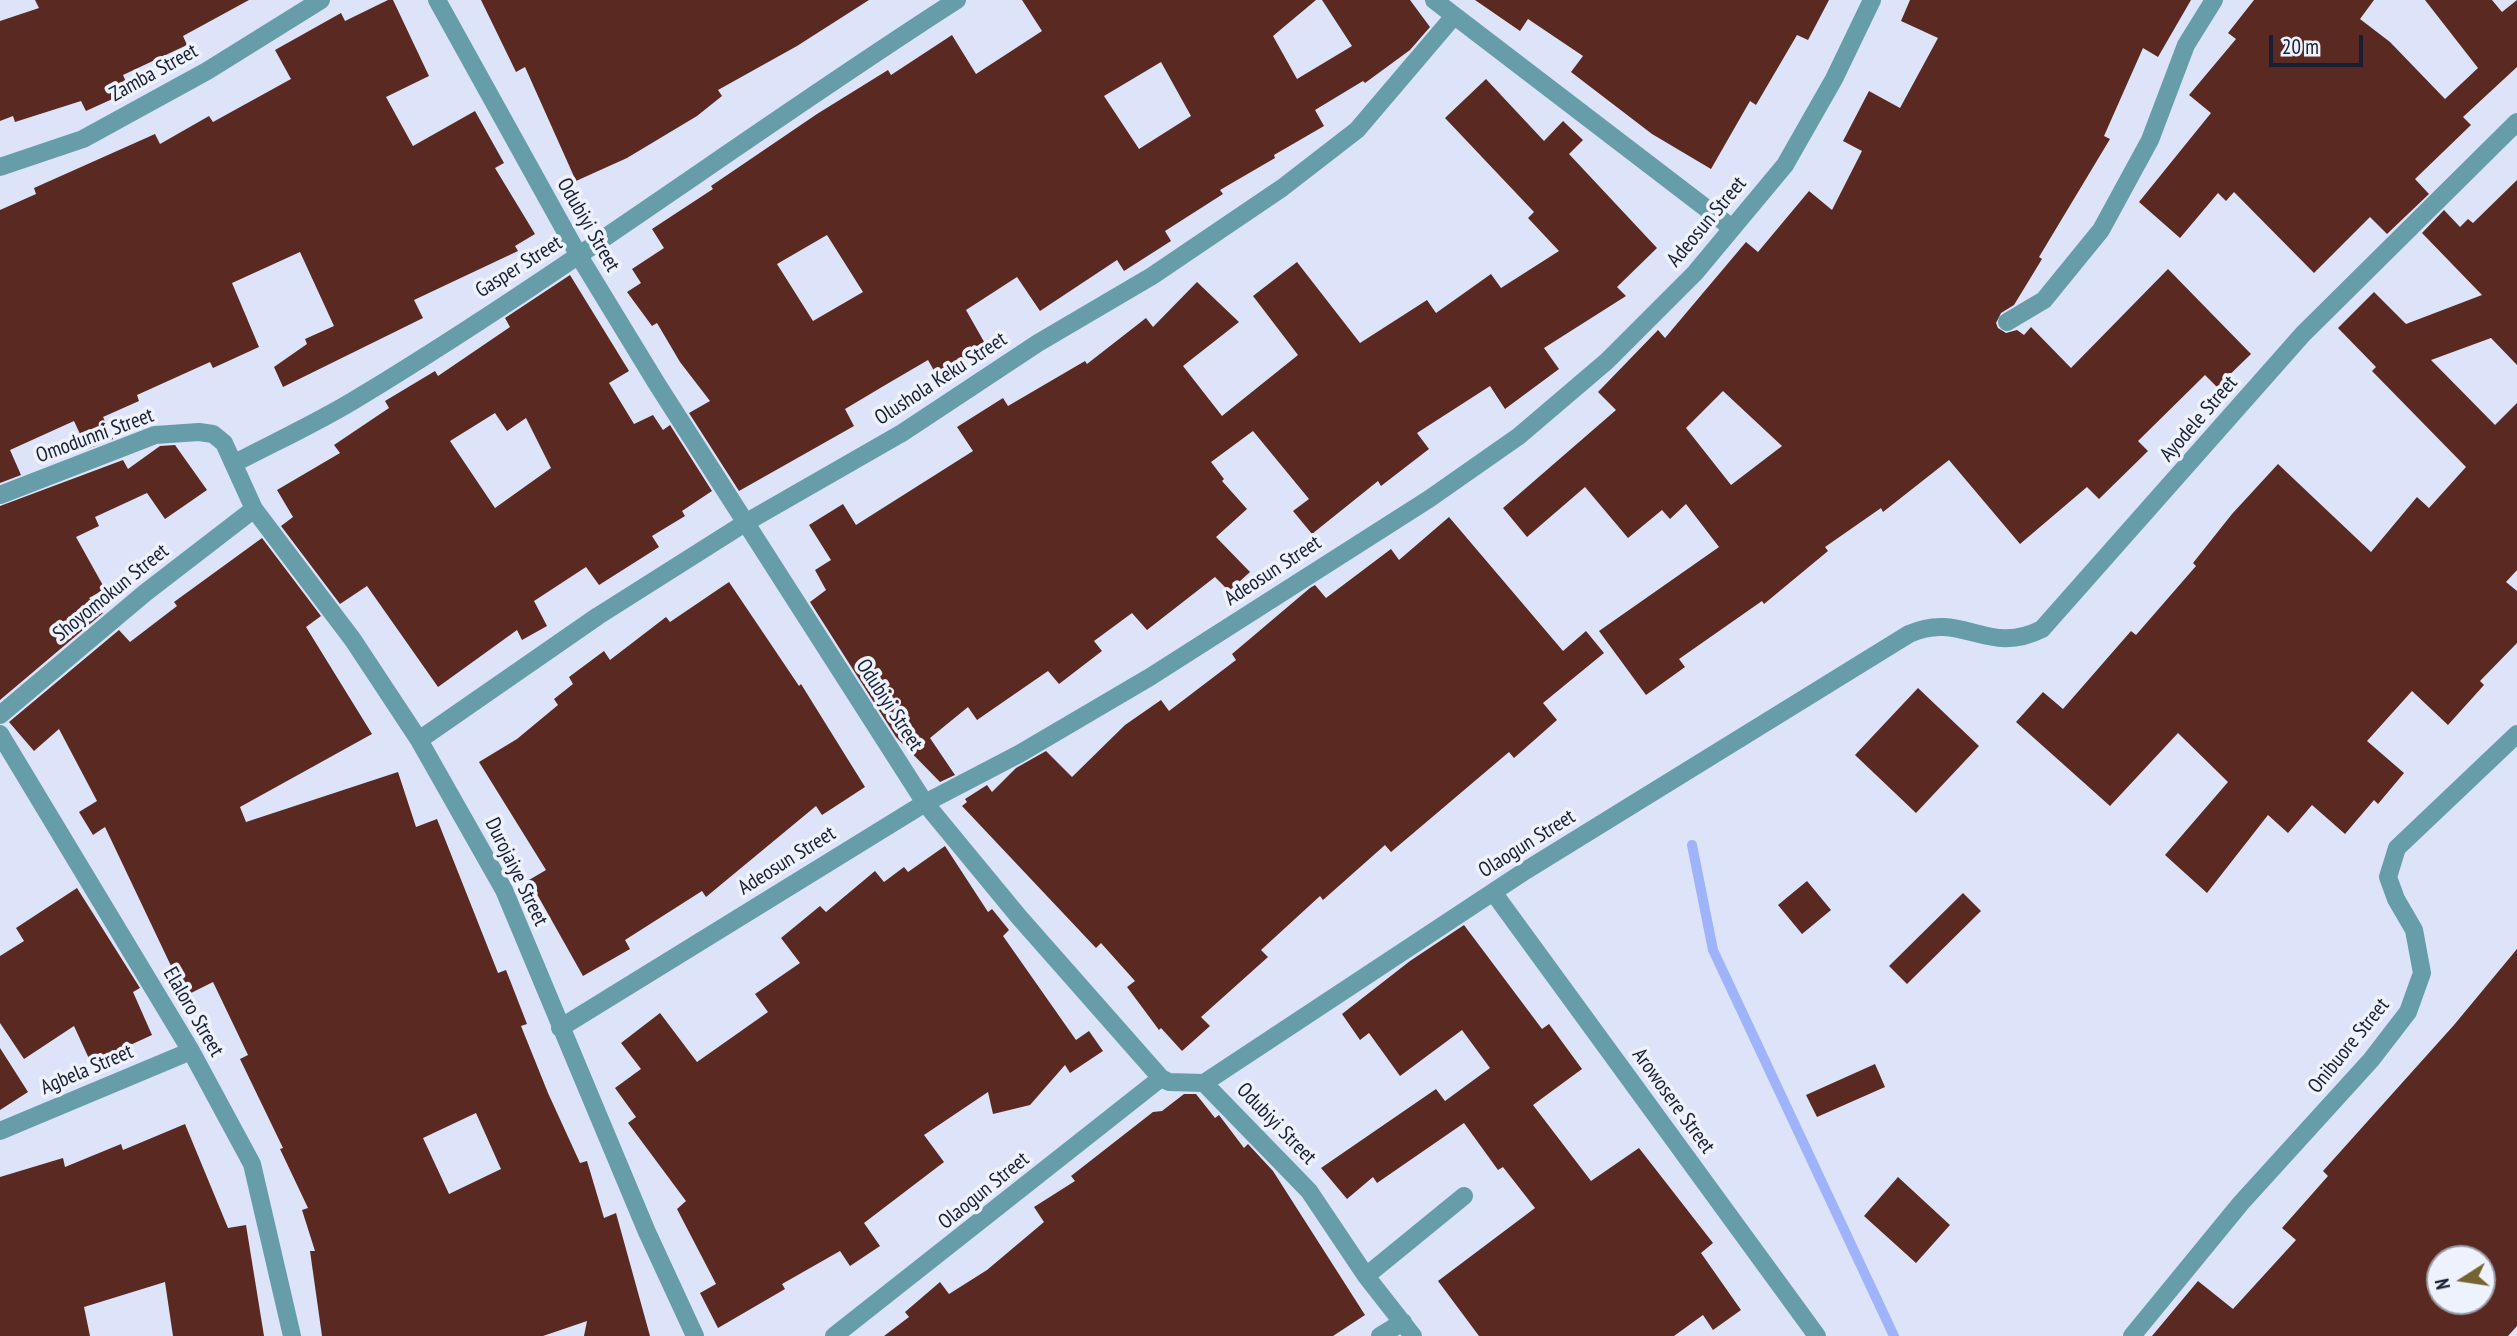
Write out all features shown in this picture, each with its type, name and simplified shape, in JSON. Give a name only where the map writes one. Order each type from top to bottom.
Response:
[{"type":"street","name":"Zamba Street","points":[[0,167],[83,139],[207,71],[321,0]]},
{"type":"street","name":"Odubiyi Street","points":[[437,0],[579,256],[745,523],[925,803],[1019,917],[1161,1078],[1169,1082],[1204,1083],[1309,1191],[1366,1276],[1408,1329]]},
{"type":"street","name":"Gasper Street","points":[[235,463],[360,397],[579,256],[666,194],[957,0]]},
{"type":"street","points":[[1434,0],[1732,228]]},
{"type":"street","name":"Adeosun Street","points":[[560,1028],[925,803],[1019,754],[1150,677],[1474,468],[1519,436],[1607,361],[1695,273],[1785,165],[1835,79],[1872,0]]},
{"type":"street","points":[[2007,322],[2044,300],[2101,230],[2150,140],[2186,46],[2214,0]]},
{"type":"street","name":"Olushola Keku Street","points":[[419,740],[598,616],[745,523],[902,433],[1038,343],[1152,276],[1282,188],[1357,130],[1454,16]]},
{"type":"street","name":"Ayodele Street","points":[[1880,651],[1926,626],[1946,625],[1992,638],[2016,640],[2042,629],[2303,334],[2517,122]]},
{"type":"street","name":"Omodunni Street","points":[[0,495],[155,435],[181,432],[213,434],[224,443],[235,463]]},
{"type":"street","name":"Durojaiye Street","points":[[235,463],[254,509],[353,640],[419,740],[503,890],[647,1232],[695,1336]]},
{"type":"street","name":"Shoyomokun Street","points":[[0,715],[145,593],[254,509]]},
{"type":"street","name":"Olaogun Street","points":[[1204,1083],[1493,892],[1880,651]]},
{"type":"street","name":"Elaloro Street","points":[[0,734],[191,1051],[252,1164],[292,1336]]},
{"type":"street","name":"Onibuore Street","points":[[2132,1336],[2241,1203],[2371,1060],[2408,1012],[2422,973],[2414,930],[2396,899],[2388,877],[2397,848],[2517,734]]},
{"type":"street","name":"Arowosere Street","points":[[1493,892],[1817,1336]]},
{"type":"street","name":"Agbela Street","points":[[0,1131],[191,1051]]},
{"type":"street","name":"Olaogun Street","points":[[834,1336],[1161,1078]]},
{"type":"street","points":[[1366,1276],[1464,1196]]},
{"type":"street","points":[[1380,1336],[1408,1329]]},
{"type":"building","points":[[35,0],[249,0],[183,36],[187,45],[123,75],[130,91],[86,111],[81,101],[15,122],[13,116],[0,121],[0,21],[39,8]]},
{"type":"building","points":[[393,0],[429,76],[386,97],[413,146],[475,111],[504,163],[495,168],[535,234],[515,246],[518,251],[414,300],[423,318],[283,387],[274,367],[307,344],[305,339],[334,326],[300,252],[232,283],[259,347],[213,368],[210,362],[137,395],[139,401],[103,417],[113,439],[87,449],[74,421],[10,450],[21,475],[0,483],[0,210],[36,194],[34,188],[155,134],[160,144],[209,116],[213,122],[291,79],[275,50],[341,13],[345,21]]},
{"type":"building","points":[[481,0],[869,0],[797,46],[718,90],[722,96],[697,116],[627,158],[576,181],[525,67],[516,72]]},
{"type":"building","points":[[1022,0],[1316,0],[1273,36],[1297,79],[1352,46],[1322,0],[1410,0],[1430,27],[1410,50],[1365,83],[1363,81],[1315,110],[1324,126],[1220,190],[1223,194],[1165,231],[1171,241],[1124,271],[1117,260],[1040,311],[1017,277],[966,310],[987,347],[937,376],[928,360],[845,409],[854,426],[739,491],[689,413],[710,401],[680,362],[657,323],[652,326],[627,292],[641,283],[632,269],[664,248],[652,229],[817,114],[888,70],[891,75],[952,35],[976,74],[1042,31]],"holes":[[[1161,62],[1191,116],[1139,149],[1104,96]],[[827,235],[863,292],[813,321],[777,264]]]},
{"type":"building","points":[[1475,0],[1829,0],[1808,40],[1797,35],[1756,105],[1750,101],[1711,169],[1652,134],[1571,72],[1583,56],[1528,19],[1520,31]]},
{"type":"building","points":[[1910,0],[2191,0],[2158,57],[2143,48],[2104,136],[2110,139],[2039,257],[2042,259],[2014,305],[2001,313],[1996,323],[1998,328],[2006,333],[2017,330],[2024,335],[2031,327],[2071,368],[2168,269],[2251,354],[2217,387],[2205,375],[2138,441],[2148,451],[2099,499],[2087,487],[2020,544],[1949,460],[1883,512],[1881,508],[1825,547],[1828,551],[1764,604],[1762,601],[1679,659],[1685,667],[1646,695],[1599,631],[1719,547],[1686,504],[1670,519],[1662,510],[1628,538],[1585,487],[1527,537],[1503,508],[1616,410],[1598,392],[1658,330],[1665,338],[1746,242],[1758,252],[1809,191],[1832,210],[1862,151],[1843,141],[1869,91],[1900,108],[1938,38],[1901,21]],"holes":[[[1723,391],[1782,446],[1731,485],[1686,428]]]},
{"type":"building","points":[[2254,0],[2374,0],[2360,19],[2390,42],[2445,99],[2478,68],[2425,0],[2492,0],[2502,12],[2517,0],[2517,67],[2463,117],[2471,125],[2415,179],[2429,194],[2387,234],[2370,217],[2314,273],[2234,192],[2226,201],[2218,193],[2180,238],[2139,202],[2211,113],[2189,95],[2236,39],[2228,33]]},
{"type":"building","points":[[1486,79],[1544,141],[1563,121],[1583,140],[1569,154],[1657,248],[1617,287],[1626,296],[1544,348],[1559,369],[1505,409],[1490,386],[1417,433],[1429,449],[1381,486],[1378,481],[1312,534],[1293,511],[1309,499],[1253,431],[1211,462],[1224,479],[1222,481],[1247,509],[1216,537],[1250,572],[1229,591],[1215,577],[1147,630],[1132,613],[1094,641],[1102,651],[1059,684],[1048,671],[977,720],[968,707],[930,738],[955,775],[940,782],[896,737],[810,602],[826,590],[815,570],[831,560],[809,525],[843,504],[856,525],[973,451],[957,427],[1003,398],[1008,406],[1085,361],[1087,364],[1146,318],[1153,327],[1197,282],[1239,322],[1183,366],[1222,416],[1298,355],[1253,296],[1297,262],[1360,343],[1427,300],[1436,313],[1491,274],[1501,288],[1559,251],[1528,218],[1534,212],[1445,118]]},
{"type":"building","points":[[2517,180],[2517,365],[2491,338],[2431,360],[2495,425],[2517,403],[2517,570],[2506,582],[2517,591],[2517,643],[2480,681],[2484,685],[2448,725],[2412,691],[2367,741],[2404,773],[2378,804],[2374,800],[2345,834],[2312,805],[2288,833],[2268,815],[2207,893],[2165,855],[2228,782],[2178,733],[2110,806],[2016,722],[2043,692],[2063,709],[2131,631],[2136,635],[2196,566],[2193,563],[2232,514],[2278,464],[2371,552],[2417,497],[2429,508],[2466,467],[2372,371],[2376,367],[2338,328],[2374,292],[2406,324],[2482,295],[2422,233],[2444,210],[2460,227],[2468,219],[2473,223]]},
{"type":"building","points":[[570,275],[629,371],[609,383],[634,424],[653,415],[663,430],[670,425],[712,491],[682,511],[685,516],[652,536],[659,547],[599,585],[586,567],[534,601],[547,626],[522,640],[517,630],[438,687],[367,586],[340,604],[281,526],[293,517],[277,490],[340,453],[334,445],[389,408],[385,401],[435,371],[438,376],[510,327],[505,318]],"holes":[[[495,413],[507,431],[526,418],[551,468],[495,508],[450,441]]]},
{"type":"building","points":[[175,445],[207,490],[165,519],[147,493],[95,517],[99,526],[76,537],[105,589],[89,598],[103,613],[0,700],[0,506],[123,460],[128,469],[160,446]]},
{"type":"building","points":[[1449,517],[1563,651],[1586,631],[1604,653],[1543,703],[1557,720],[1514,758],[1509,752],[1391,852],[1385,845],[1323,900],[1320,896],[1261,950],[1268,957],[1201,1017],[1210,1026],[1182,1051],[1161,1028],[1159,1030],[1127,987],[1135,981],[1101,943],[1096,948],[962,806],[967,802],[965,799],[987,785],[992,792],[1016,768],[1046,751],[1072,777],[1125,725],[1161,700],[1169,711],[1236,660],[1232,654],[1310,588],[1315,585],[1326,598],[1391,549],[1399,560]]},
{"type":"building","points":[[262,538],[321,616],[306,627],[372,734],[240,807],[246,822],[398,772],[416,827],[437,819],[498,973],[506,970],[527,1024],[521,1026],[548,1093],[580,1163],[587,1161],[604,1218],[616,1213],[650,1336],[584,1336],[587,1321],[543,1336],[322,1336],[310,1251],[315,1251],[302,1210],[308,1208],[280,1149],[283,1148],[240,1059],[248,1055],[213,982],[189,994],[175,966],[172,968],[105,827],[93,835],[79,812],[97,801],[59,729],[34,751],[9,722],[119,630],[130,642],[177,606],[174,602]],"holes":[[[476,1113],[501,1169],[449,1194],[423,1138]]]},
{"type":"building","points":[[729,582],[799,686],[801,684],[865,787],[822,815],[816,806],[706,897],[702,891],[625,940],[630,949],[583,976],[529,880],[546,870],[479,762],[517,739],[558,705],[554,699],[573,684],[569,677],[604,651],[610,660],[666,617],[670,622]]},
{"type":"building","points":[[1918,688],[1979,746],[1916,813],[1855,755]]},
{"type":"building","points":[[945,846],[988,912],[992,909],[1009,930],[1003,936],[1076,1040],[1089,1031],[1103,1051],[1070,1073],[1065,1065],[1030,1105],[993,1114],[988,1092],[924,1135],[944,1162],[864,1223],[880,1246],[850,1266],[840,1251],[782,1284],[785,1289],[718,1328],[700,1293],[716,1284],[677,1209],[686,1201],[628,1123],[636,1117],[615,1088],[641,1069],[621,1043],[660,1013],[697,1062],[768,1012],[755,994],[800,963],[781,938],[820,906],[826,912],[875,871],[884,882],[904,867],[908,872]]},
{"type":"building","points":[[1807,881],[1831,910],[1802,934],[1778,905]]},
{"type":"building","points":[[77,888],[140,988],[133,992],[152,1035],[91,1063],[74,1026],[24,1059],[0,1023],[0,956],[24,941],[16,928]]},
{"type":"building","points":[[1963,893],[1981,911],[1907,984],[1889,966]]},
{"type":"building","points":[[1464,925],[1542,1029],[1549,1024],[1582,1069],[1533,1105],[1591,1181],[1639,1148],[1713,1243],[1701,1253],[1741,1310],[1713,1330],[1703,1315],[1674,1336],[1479,1336],[1438,1281],[1535,1208],[1503,1167],[1498,1170],[1464,1123],[1377,1183],[1373,1177],[1347,1199],[1321,1168],[1436,1089],[1445,1101],[1490,1068],[1462,1030],[1400,1076],[1369,1033],[1360,1040],[1342,1014],[1410,961]]},
{"type":"building","points":[[2517,949],[2517,1326],[2508,1336],[2152,1336],[2198,1281],[2233,1309],[2296,1240],[2282,1228],[2328,1176],[2323,1171],[2454,1025]]},
{"type":"building","points":[[0,1048],[28,1092],[0,1110]]},
{"type":"building","points":[[1875,1064],[1885,1087],[1817,1117],[1806,1095]]},
{"type":"building","points":[[1184,1094],[1196,1094],[1215,1118],[1219,1115],[1244,1148],[1248,1144],[1273,1171],[1365,1315],[1333,1336],[884,1336],[909,1317],[905,1312],[940,1282],[949,1294],[987,1270],[1044,1222],[1034,1207],[1075,1181],[1071,1176],[1153,1112],[1162,1111]]},
{"type":"building","points":[[185,1124],[228,1228],[246,1225],[264,1336],[173,1336],[165,1282],[84,1307],[90,1336],[0,1336],[0,1177],[63,1158],[65,1167],[121,1144],[123,1150]]},
{"type":"building","points":[[1898,1177],[1950,1225],[1916,1263],[1864,1216]]},
{"type":"waterway","points":[[1692,845],[1713,950],[1894,1336]]}]
